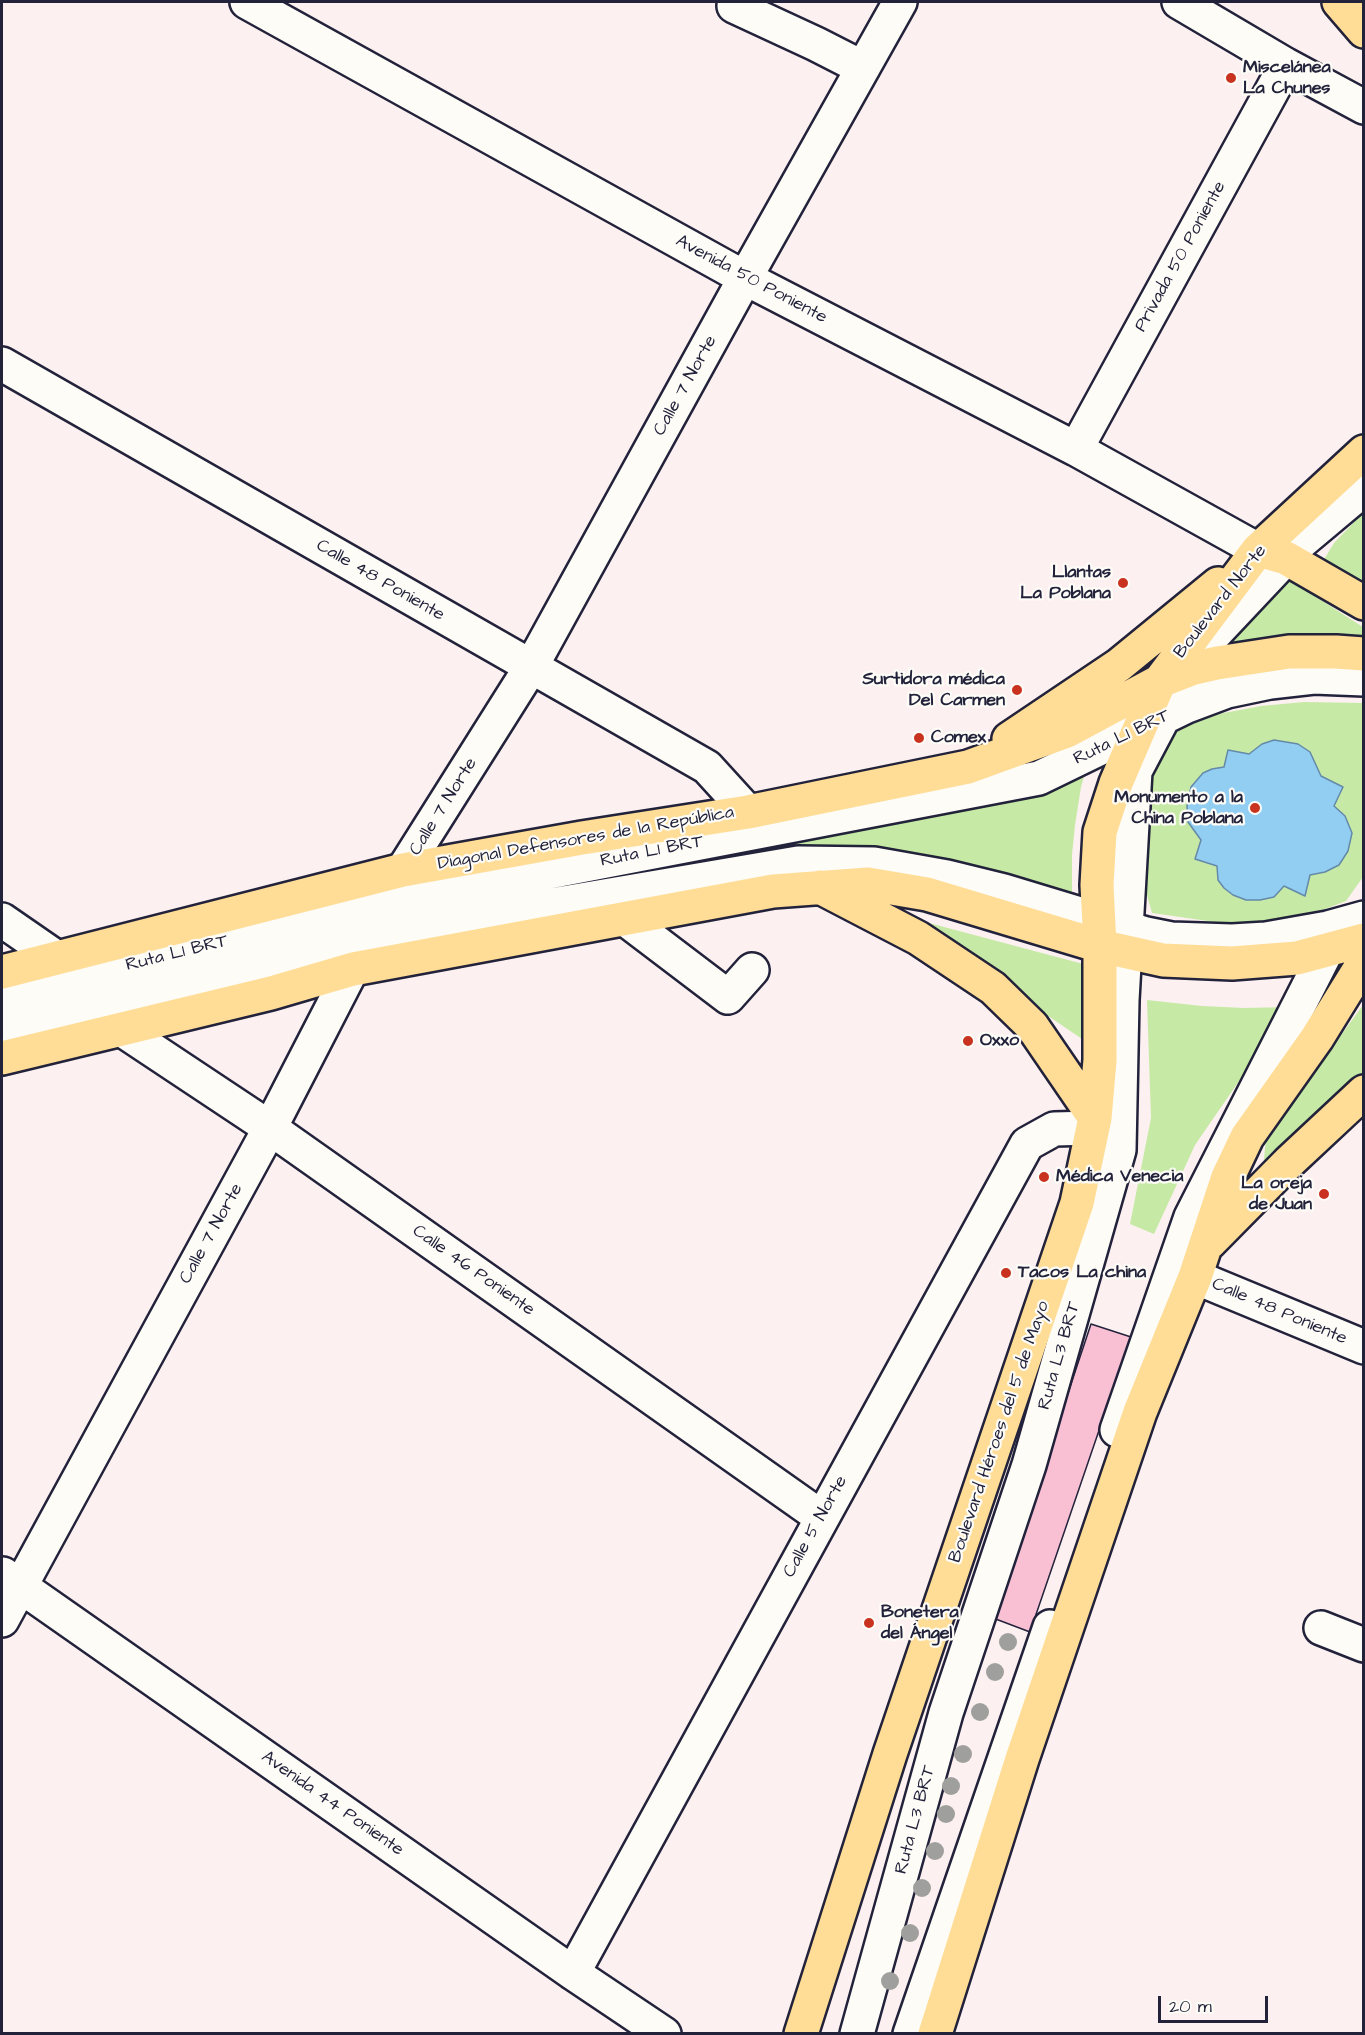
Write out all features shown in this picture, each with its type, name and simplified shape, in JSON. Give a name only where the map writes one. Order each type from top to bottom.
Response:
[{"type":"main road","points":[[1340,2],[1364,32]]},
{"type":"main road","name":"Boulevard Norte","points":[[1160,681],[1364,452]]},
{"type":"main road","points":[[968,767],[1119,665],[1272,554],[1364,603]]},
{"type":"main road","name":"Diagonal Defensores de la República","points":[[2,972],[404,870],[582,838],[748,812],[968,767],[1067,731],[1160,681],[1191,669],[1289,652],[1364,654]]},
{"type":"main road","name":"Boulevard Héroes del 5 de Mayo","points":[[801,2034],[891,1754],[1077,1203],[1094,1123],[1112,937],[1097,885],[1100,832],[1116,783],[1150,724],[1160,681]]},
{"type":"main road","points":[[2,1058],[272,993],[353,969],[773,891],[868,884],[927,894],[1112,937],[1162,960],[1232,963],[1297,958],[1327,950],[1360,920]]},
{"type":"main road","points":[[820,887],[918,938],[993,988],[1032,1026],[1094,1123]]},
{"type":"main road","points":[[935,2034],[1022,1759],[1140,1412],[1199,1263],[1228,1177],[1247,1137],[1317,1038],[1364,962]]},
{"type":"main road","points":[[1199,1263],[1288,1163],[1364,1092]]},
{"type":"street","name":"Avenida 50 Poniente","points":[[247,2],[745,278],[1076,449],[1272,554]]},
{"type":"street","name":"Calle 7 Norte","points":[[2,1620],[10,1580],[270,1128],[404,870],[531,667],[900,2]]},
{"type":"street","points":[[1179,2],[1286,65],[1364,107]]},
{"type":"street","points":[[734,6],[863,68]]},
{"type":"street","name":"Privada 50 Poniente","points":[[1076,449],[1286,65]]},
{"type":"street","name":"Calle 48 Poniente","points":[[2,364],[707,767],[748,812]]},
{"type":"street","points":[[1150,724],[1272,554],[1302,541],[1364,489]]},
{"type":"street","name":"Ruta L1 BRT","points":[[2,997],[387,903],[1039,778],[1187,706],[1227,691],[1270,682],[1314,677],[1364,679]]},
{"type":"street","name":"Ruta L1 BRT","points":[[2,1027],[370,936],[798,863],[874,864],[908,869],[1004,891],[1112,937],[1232,941],[1266,939],[1360,920]]},
{"type":"street","points":[[624,918],[728,997],[752,970]]},
{"type":"street","points":[[2,920],[57,958]]},
{"type":"street","name":"Ruta L3 BRT","points":[[857,2034],[946,1713],[1029,1465],[1119,1150],[1122,1000],[1112,937]]},
{"type":"street","points":[[910,2034],[1191,1217],[1327,950]]},
{"type":"street","name":"Calle 46 Poniente","points":[[121,1029],[270,1128],[821,1517]]},
{"type":"street","name":"Calle 5 Norte","points":[[573,1972],[1026,1144],[1054,1129],[1094,1123]]},
{"type":"street","name":"Calle 48 Poniente","points":[[1199,1263],[1364,1347]]},
{"type":"street","name":"Avenida 44 Poniente","points":[[10,1580],[664,2034]]},
{"type":"street","points":[[1321,1628],[1364,1645]]},
{"type":"green space","points":[[1363,513],[1363,592],[1320,566],[1334,543]]},
{"type":"green space","points":[[1283,576],[1363,627],[1363,641],[1222,652]]},
{"type":"green space","points":[[1304,702],[1363,703],[1363,877],[1346,901],[1292,922],[1229,924],[1152,913],[1145,888],[1141,857],[1150,777],[1160,747],[1179,725],[1213,715],[1261,706]]},
{"type":"green space","points":[[1089,760],[1081,787],[1075,825],[1072,855],[1072,908],[686,869],[682,848]]},
{"type":"green space","points":[[899,915],[1087,965],[1088,1043]]},
{"type":"green space","points":[[1147,1000],[1202,1006],[1290,1007],[1195,1145],[1154,1234],[1130,1224],[1151,1118]]},
{"type":"green space","points":[[1363,1005],[1363,1085],[1263,1169],[1266,1138]]},
{"type":"water","points":[[1274,740],[1298,744],[1310,752],[1321,776],[1343,787],[1334,806],[1345,816],[1352,833],[1348,851],[1339,865],[1325,872],[1310,875],[1305,896],[1284,886],[1274,897],[1246,900],[1233,895],[1224,888],[1218,880],[1217,866],[1195,859],[1201,840],[1188,822],[1187,806],[1191,787],[1203,773],[1224,767],[1228,750],[1249,754],[1262,744]]},
{"type":"building","points":[[1091,1324],[1131,1337],[1030,1632],[993,1618]]},
{"type":"place","name":"Miscelánea La Chunes","points":[[1231,78]]},
{"type":"place","name":"Llantas La Poblana","points":[[1123,583]]},
{"type":"place","name":"Surtidora médica Del Carmen","points":[[1017,690]]},
{"type":"place","name":"Comex","points":[[919,738]]},
{"type":"place","name":"Monumento a la China Poblana","points":[[1255,808]]},
{"type":"place","name":"Oxxo","points":[[968,1041]]},
{"type":"place","name":"Médica Venecia","points":[[1044,1177]]},
{"type":"place","name":"La oreja de Juan","points":[[1324,1194]]},
{"type":"place","name":"Tacos La china","points":[[1006,1273]]},
{"type":"place","name":"Bonetera del Ángel","points":[[869,1623]]}]
